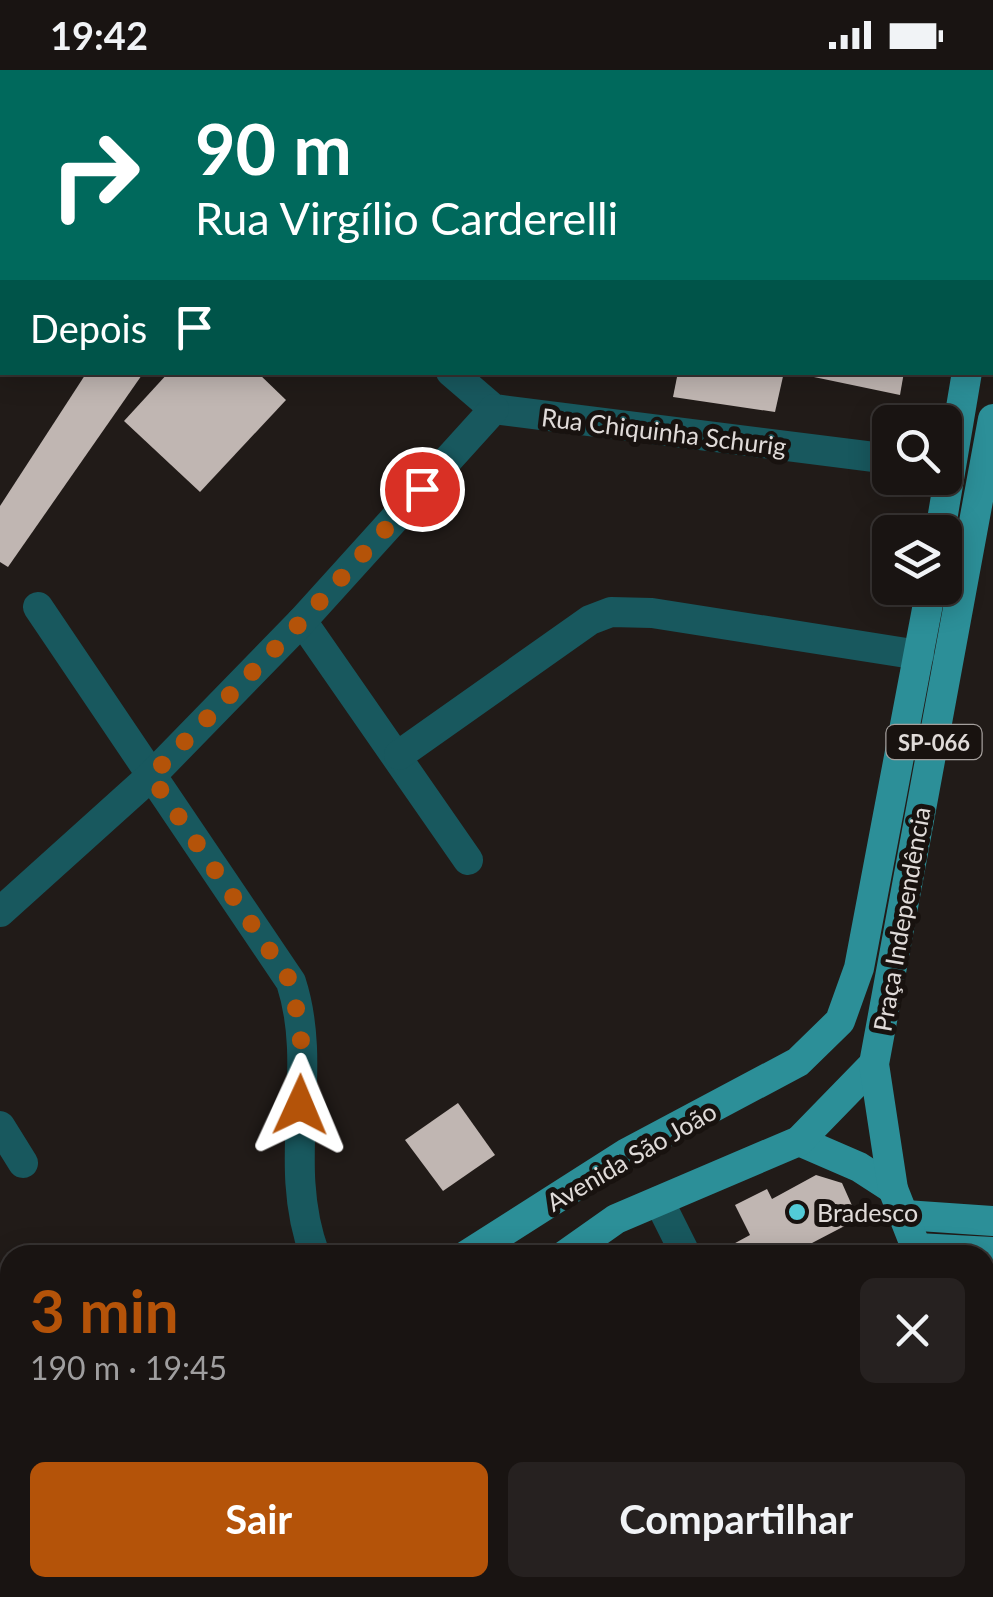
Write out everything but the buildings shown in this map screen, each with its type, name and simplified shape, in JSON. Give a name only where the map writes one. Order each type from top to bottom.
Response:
[{"type":"main road","points":[[960,405],[966,375]]},
{"type":"main road","name":"Praça Independência","points":[[874,1064],[993,419]]},
{"type":"main road","name":"Praça Independência","points":[[798,1062],[840,1020],[850,999],[928,605]]},
{"type":"main road","name":"Avenida São João","points":[[483,1245],[627,1153],[798,1062]]},
{"type":"main road","points":[[874,1064],[899,1202],[915,1245]]},
{"type":"main road","name":"Avenida São João","points":[[579,1245],[616,1219],[799,1141],[874,1064]]},
{"type":"main road","points":[[799,1141],[859,1167],[899,1202],[993,1221]]},
{"type":"main road","points":[[493,1245],[519,1222]]},
{"type":"street","points":[[0,912],[151,776],[302,621],[494,409],[455,375]]},
{"type":"street","name":"Rua Chiquinha Schurig","points":[[494,409],[872,457]]},
{"type":"street","points":[[38,607],[291,982],[301,1034],[296,1173],[299,1202],[312,1245]]},
{"type":"street","points":[[399,755],[580,627],[610,612],[652,613],[919,655]]},
{"type":"street","points":[[302,621],[399,755],[468,860]]},
{"type":"street","points":[[0,1126],[23,1163]]},
{"type":"street","points":[[659,1201],[681,1245]]},
{"type":"place","name":"Bradesco","points":[[797,1212]]},
{"type":"route","points":[[300,1105],[299,1006],[291,982],[151,776],[302,621],[422,489]]}]
